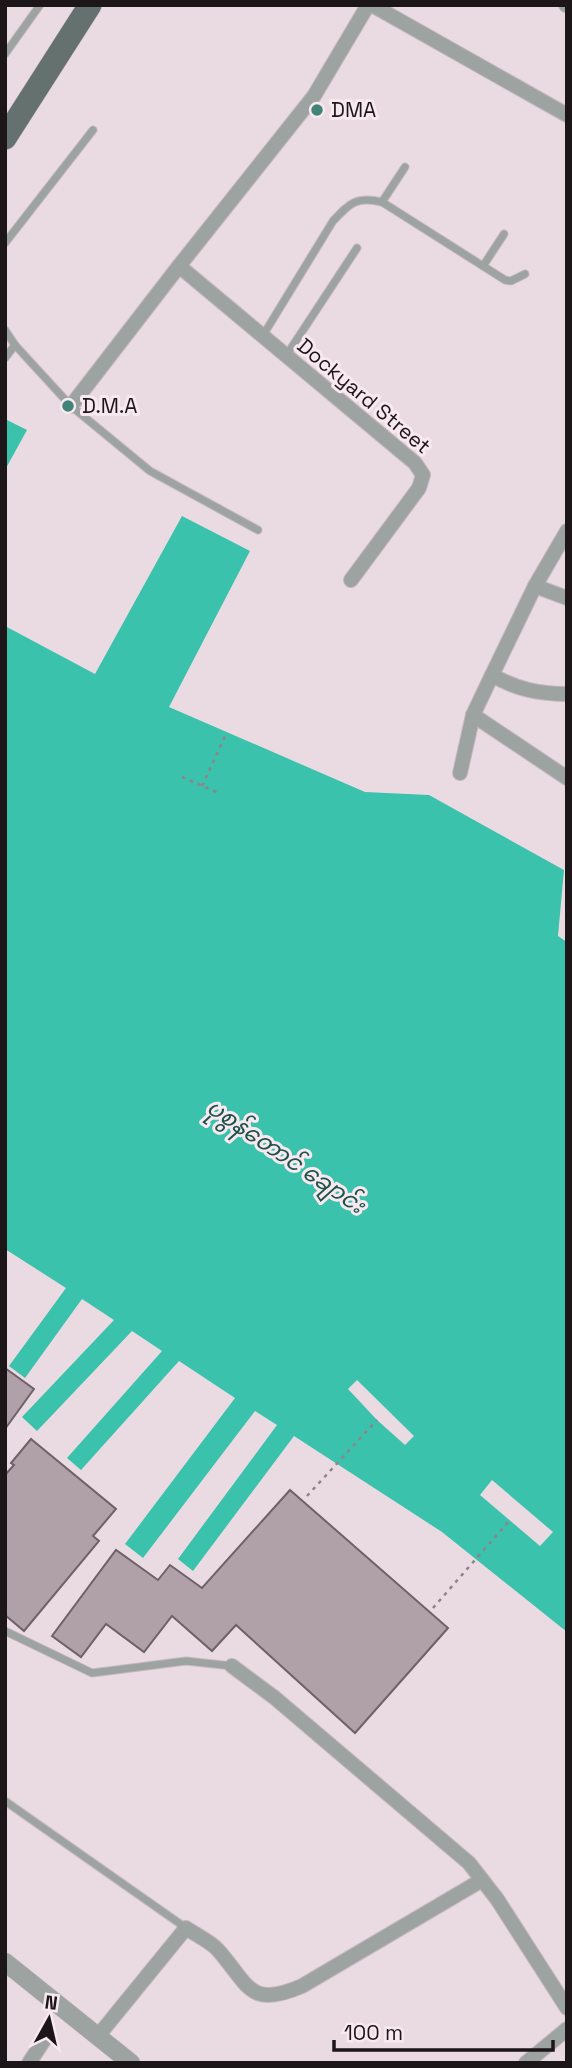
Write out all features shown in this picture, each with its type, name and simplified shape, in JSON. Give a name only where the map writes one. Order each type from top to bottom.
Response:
[{"type":"main road","points":[[5,138],[90,5]]},
{"type":"street","points":[[71,405],[314,96],[370,5],[567,115]]},
{"type":"street","name":"Dockyard Street","points":[[179,266],[415,463],[423,475],[419,488],[351,580]]},
{"type":"street","points":[[460,773],[473,715],[535,586],[567,531]]},
{"type":"street","points":[[535,586],[567,598]]},
{"type":"street","points":[[492,675],[531,692],[567,694]]},
{"type":"street","points":[[473,715],[567,778]]},
{"type":"street","points":[[232,1666],[275,1698],[469,1863],[526,1942],[567,2008]]},
{"type":"street","points":[[98,2036],[186,1928],[217,1948],[242,1982],[262,1996],[280,1996],[302,1986],[482,1880]]},
{"type":"street","points":[[5,1962],[131,2063]]},
{"type":"street","points":[[526,2063],[567,2029]]},
{"type":"street","points":[[29,2063],[46,2037]]},
{"type":"lane","points":[[5,54],[40,5]]},
{"type":"lane","points":[[5,243],[93,130]]},
{"type":"lane","points":[[382,202],[405,167]]},
{"type":"lane","points":[[262,338],[339,215],[352,202],[360,200],[382,202],[509,281],[525,274]]},
{"type":"lane","points":[[483,266],[504,233]]},
{"type":"lane","points":[[285,357],[357,248]]},
{"type":"lane","points":[[5,330],[15,345],[71,405],[150,471],[258,530]]},
{"type":"lane","points":[[5,358],[15,345]]},
{"type":"lane","points":[[5,1631],[92,1673],[186,1661],[232,1666]]},
{"type":"lane","points":[[5,1801],[186,1928]]},
{"type":"path","points":[[202,786],[227,732]]},
{"type":"path","points":[[182,777],[219,793]]},
{"type":"path","points":[[307,1496],[377,1420]]},
{"type":"path","points":[[433,1608],[510,1520]]},
{"type":"water","points":[[5,419],[27,430],[5,470]]},
{"type":"water","name":"ပုစွန်တောင် ချောင်း","points":[[182,516],[250,551],[169,707],[365,792],[429,795],[564,870],[558,936],[567,942],[567,1632],[442,1532],[294,1436],[193,1571],[178,1559],[277,1425],[255,1411],[143,1558],[125,1544],[235,1398],[179,1361],[81,1470],[67,1458],[162,1351],[132,1331],[37,1431],[22,1417],[114,1320],[82,1299],[25,1378],[9,1366],[66,1288],[5,1249],[5,626],[95,674]]},
{"type":"pier","points":[[357,1380],[414,1436],[405,1445],[348,1389]]},
{"type":"pier","points":[[492,1480],[553,1532],[540,1546],[480,1495]]},
{"type":"building","points":[[5,1368],[34,1389],[5,1429]]},
{"type":"building","points":[[31,1439],[116,1509],[93,1536],[99,1541],[24,1631],[5,1615],[5,1475],[14,1465],[11,1463]]},
{"type":"building","points":[[290,1490],[448,1628],[355,1733],[236,1625],[212,1651],[172,1616],[144,1652],[106,1624],[81,1657],[52,1636],[116,1550],[158,1580],[170,1565],[202,1588]]},
{"type":"place","name":"DMA","points":[[317,110]]},
{"type":"place","name":"D.M.A","points":[[68,406]]}]
